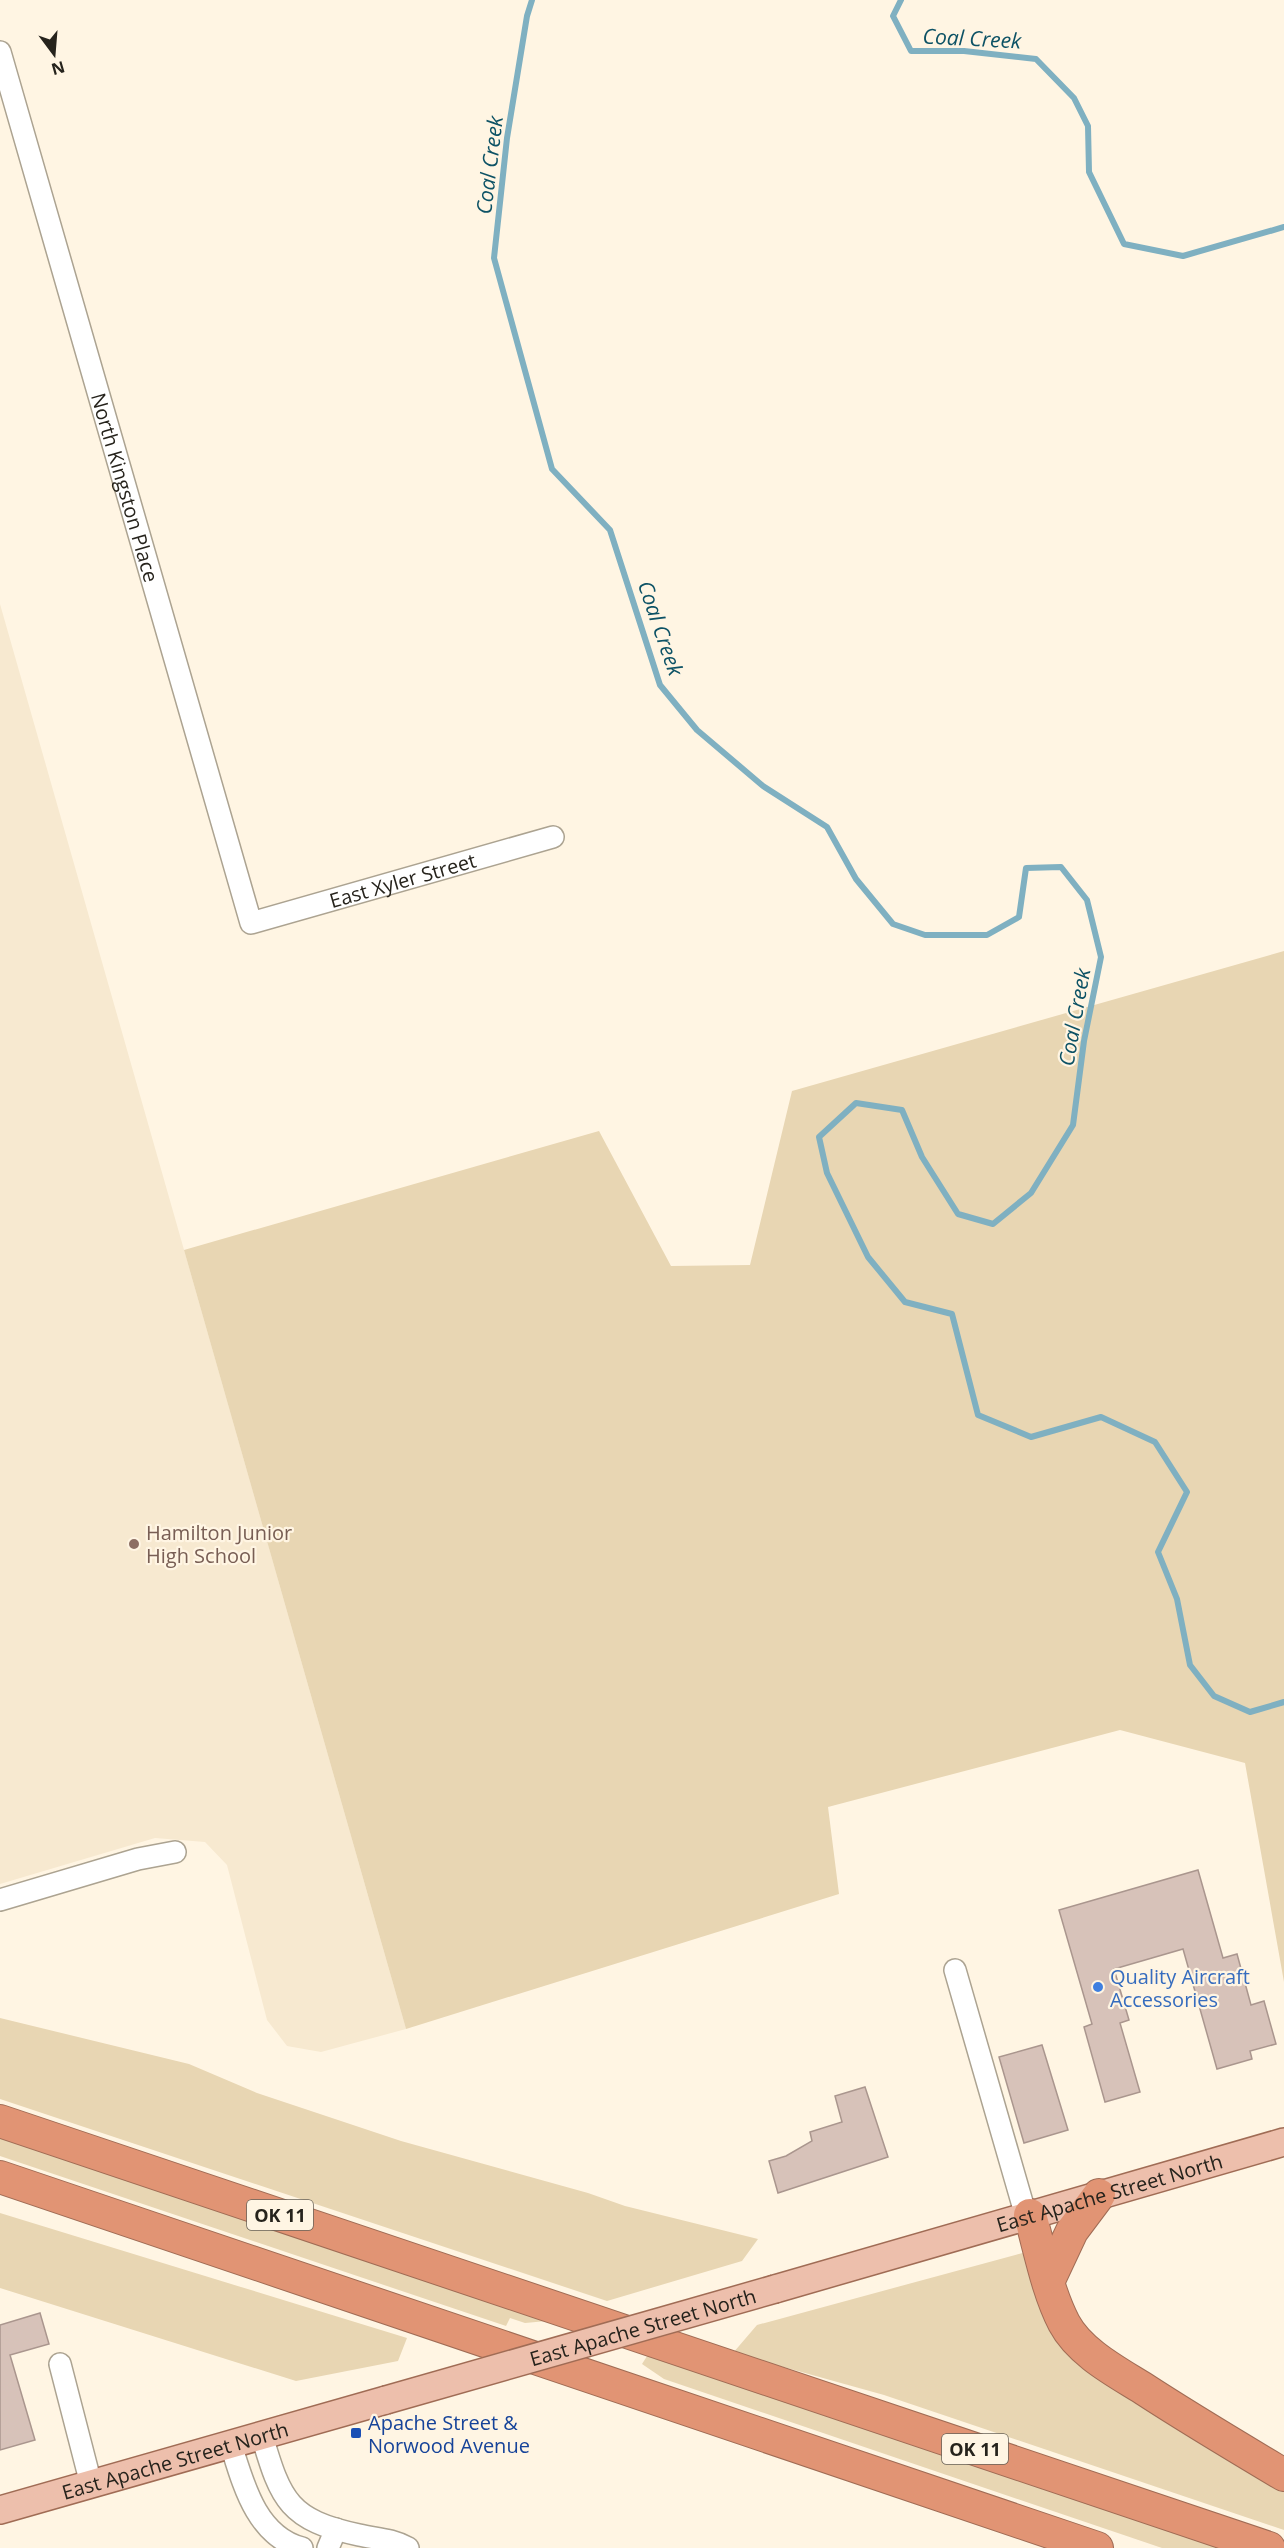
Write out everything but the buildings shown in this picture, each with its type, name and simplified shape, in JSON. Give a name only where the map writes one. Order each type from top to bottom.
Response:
[{"type":"highway","name":"OK 11","points":[[0,2121],[1269,2548]]},
{"type":"highway","points":[[9,2181],[1098,2548]]},
{"type":"highway","points":[[1049,2280],[1072,2231],[1099,2195]]},
{"type":"highway","points":[[1028,2216],[1065,2325],[1095,2356],[1189,2418],[1284,2475]]},
{"type":"main road","name":"East Apache Street North","points":[[0,2510],[1284,2142]]},
{"type":"street","name":"North Kingston Place","points":[[0,52],[3,75],[251,923]]},
{"type":"street","name":"East Xyler Street","points":[[251,923],[553,837]]},
{"type":"street","points":[[0,1900],[138,1859],[175,1852]]},
{"type":"street","points":[[955,1970],[1028,2216]]},
{"type":"street","points":[[60,2364],[91,2484]]},
{"type":"street","points":[[262,2436],[274,2475],[289,2502],[311,2522],[332,2538],[396,2541],[408,2548]]},
{"type":"street","points":[[231,2445],[248,2498],[256,2511],[280,2536],[302,2548]]},
{"type":"shaded area","name":"Hamilton Junior High School","points":[[0,604],[406,2029],[321,2052],[287,2046],[267,2020],[227,1865],[205,1842],[155,1838],[0,1884]]},
{"type":"shaded area","points":[[1284,951],[1284,1982],[1245,1763],[1120,1730],[828,1807],[839,1894],[406,2029],[184,1250],[599,1131],[671,1266],[750,1265],[792,1091]]},
{"type":"shaded area","points":[[0,2018],[189,2064],[257,2093],[401,2141],[588,2193],[625,2206],[758,2239],[742,2261],[607,2301],[0,2099]]},
{"type":"shaded area","points":[[0,2134],[547,2321],[525,2323],[510,2318],[506,2326],[0,2156]]},
{"type":"shaded area","points":[[0,2213],[407,2338],[398,2361],[296,2381],[0,2288]]},
{"type":"shaded area","points":[[1030,2251],[1046,2319],[1284,2485],[1284,2530],[884,2395],[733,2353],[757,2325]]},
{"type":"shaded area","points":[[649,2353],[1230,2548],[1162,2548],[664,2379],[642,2364]]},
{"type":"waterway","name":"Coal Creek","points":[[532,0],[527,16],[507,138],[494,258],[552,469],[610,530],[660,685],[697,730],[763,786],[827,827],[856,879],[893,924],[925,935],[987,935],[1019,917],[1026,868],[1061,867],[1087,900],[1101,957],[1084,1041],[1073,1125],[1031,1193],[993,1224],[958,1214],[922,1157],[902,1110],[856,1103],[819,1137],[827,1173],[868,1257],[905,1302],[952,1314],[978,1415],[1031,1437],[1101,1417],[1155,1442],[1187,1492],[1158,1552],[1177,1599],[1190,1665],[1214,1696],[1250,1712],[1284,1702]]},
{"type":"waterway","name":"Coal Creek","points":[[901,0],[893,16],[911,51],[964,51],[1036,59],[1074,98],[1088,126],[1089,172],[1124,244],[1183,256],[1284,227]]},
{"type":"place","name":"Hamilton Junior High School","points":[[134,1544]]},
{"type":"place","name":"Quality Aircraft Accessories","points":[[1098,1987]]},
{"type":"place","name":"Apache Street & Norwood Avenue","points":[[356,2433]]}]
